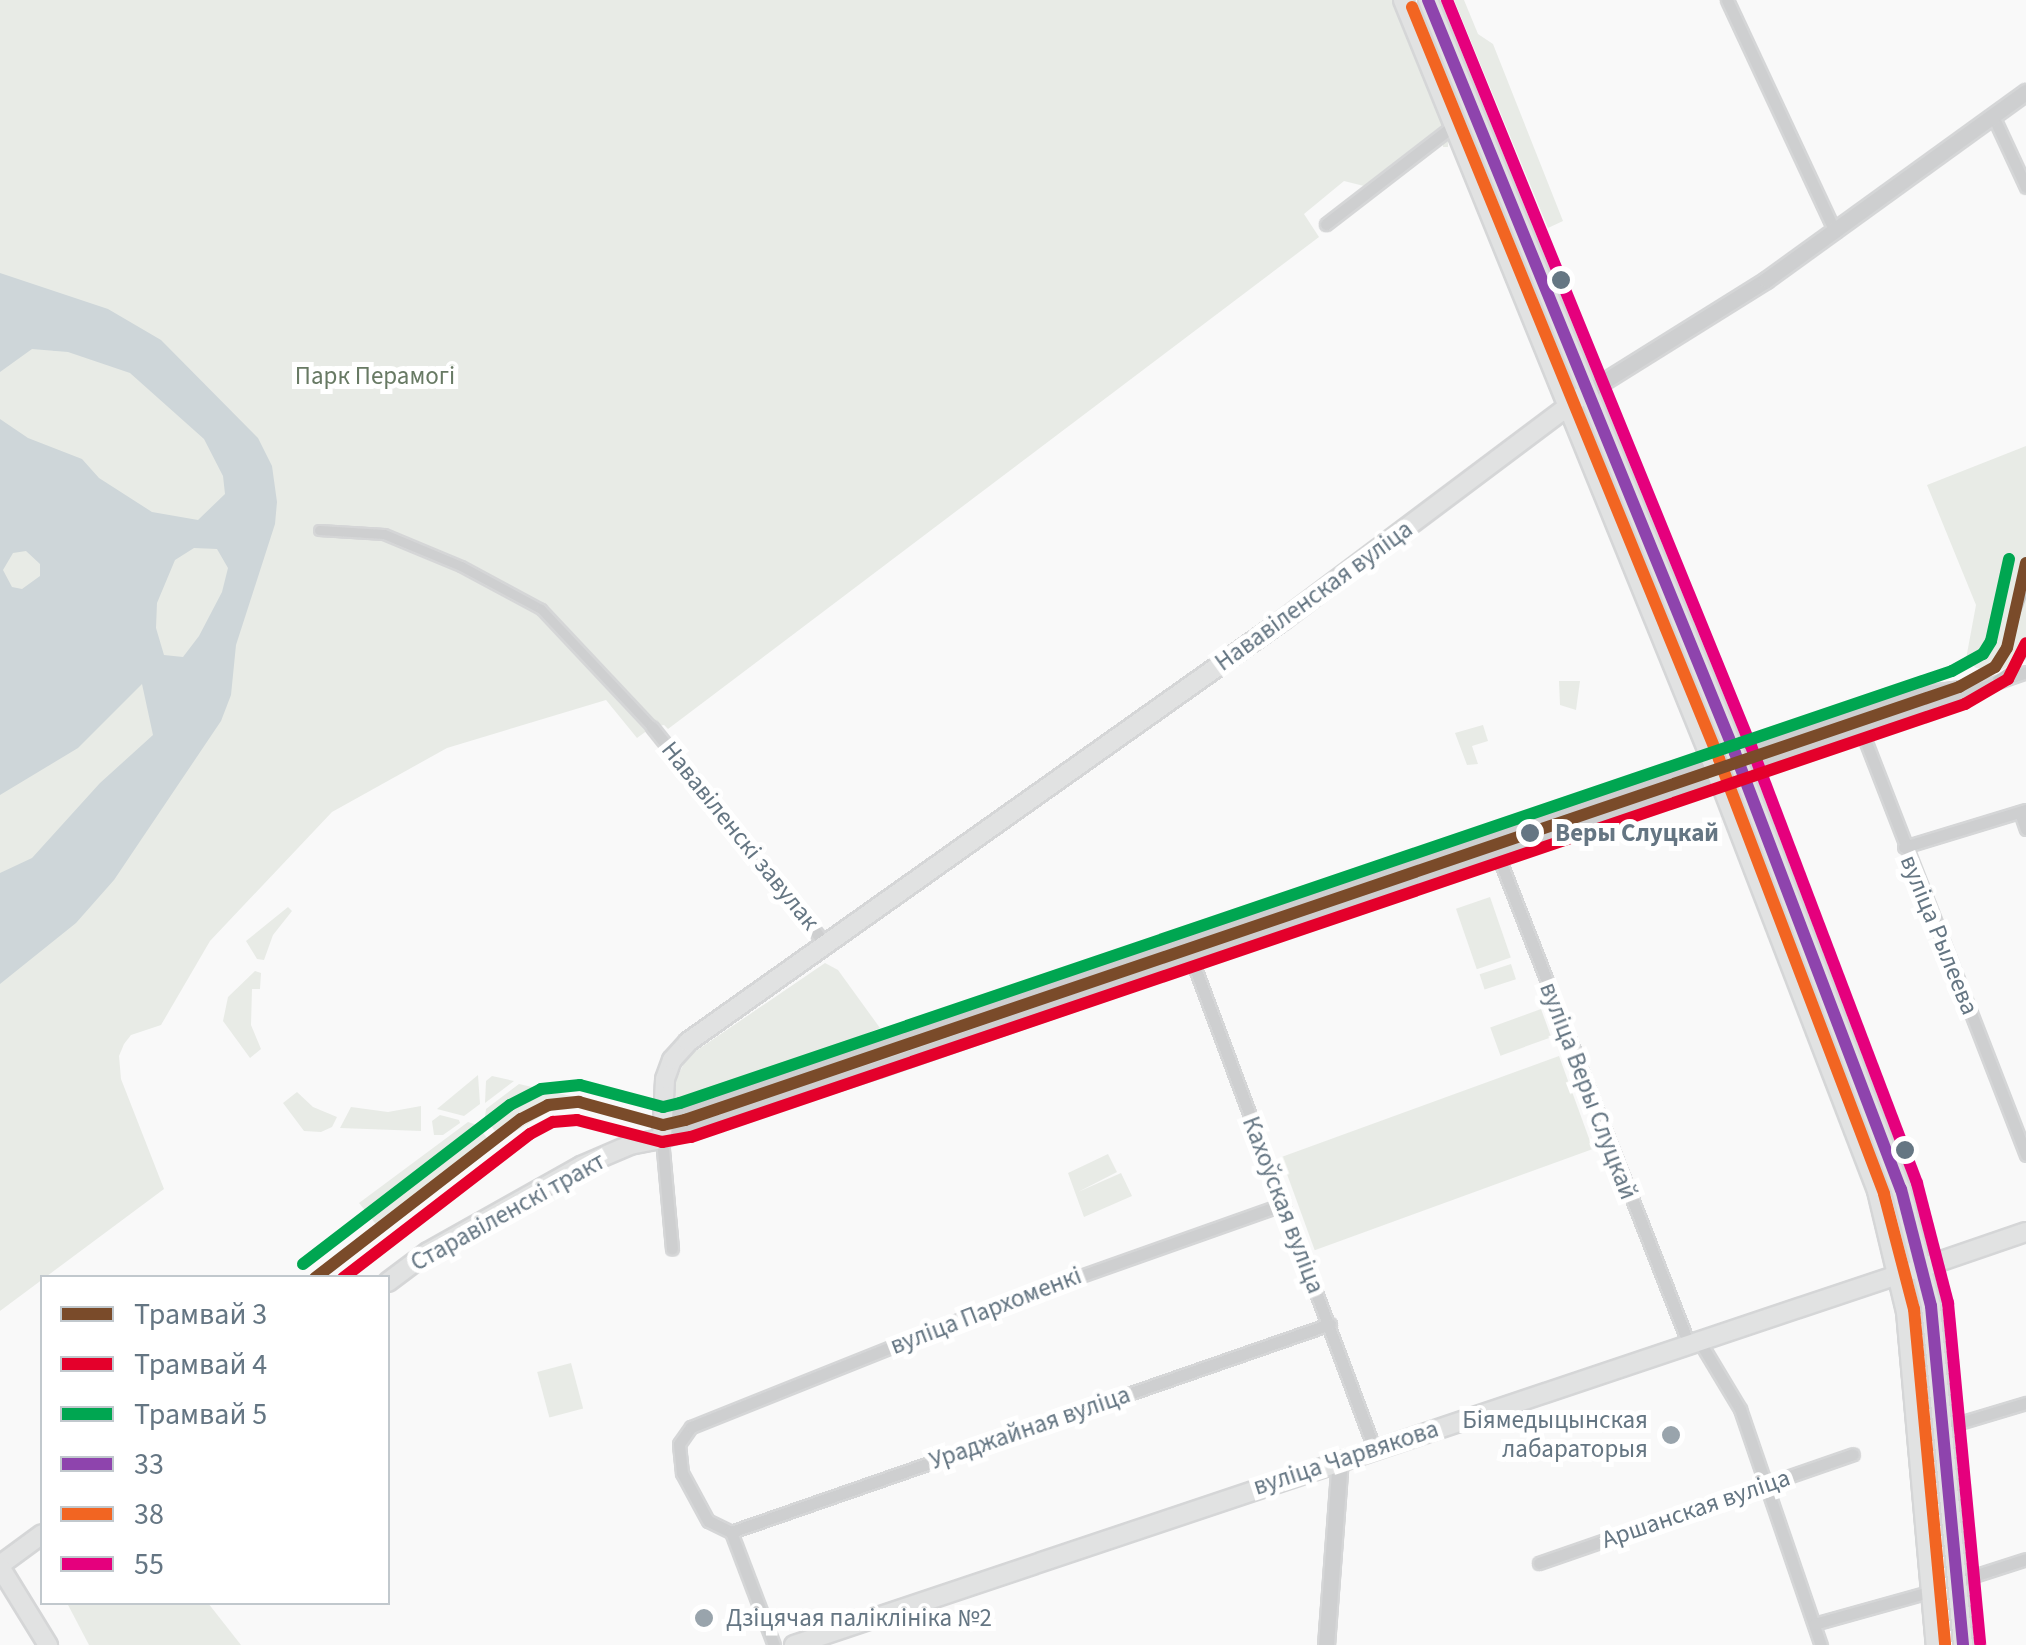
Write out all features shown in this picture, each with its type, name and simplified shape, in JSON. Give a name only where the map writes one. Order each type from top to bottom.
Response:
[{"type":"main road","points":[[1403,0],[1711,760],[1864,1152],[1900,1274],[1916,1393],[1936,1645]]},
{"type":"main road","points":[[1428,0],[1735,753],[1901,1190],[1924,1267],[1946,1427],[1962,1645]]},
{"type":"main road","name":"Нававіленская вуліца","points":[[662,1139],[665,1078],[678,1051],[1346,574],[1587,392]]},
{"type":"main road","points":[[1678,679],[1691,686],[1700,671]]},
{"type":"main road","name":"Старавіленскі тракт","points":[[390,1280],[428,1252],[506,1207],[630,1145],[664,1119]]},
{"type":"main road","name":"Старавіленскі тракт","points":[[630,1145],[662,1139]]},
{"type":"main road","name":"вуліца Чарвякова","points":[[794,1645],[2026,1232]]},
{"type":"main road","points":[[40,1536],[0,1566],[48,1645]]},
{"type":"street","points":[[1727,0],[1835,232]]},
{"type":"street","name":"Нававіленская вуліца","points":[[1587,392],[1835,232],[2026,92]]},
{"type":"street","points":[[1993,116],[2026,187]]},
{"type":"street","points":[[1326,224],[1453,126]]},
{"type":"street","points":[[319,530],[384,534],[461,566],[542,609],[652,727]]},
{"type":"street","name":"Старавіленскі тракт","points":[[662,1139],[1190,962],[2026,672]]},
{"type":"street","name":"Старавіленскі тракт","points":[[664,1119],[1186,944],[1711,760],[1922,692],[2004,682]]},
{"type":"street","name":"вуліца Рылеева","points":[[1855,714],[2026,1155]]},
{"type":"street","name":"Нававіленскі завулак","points":[[652,727],[828,946]]},
{"type":"street","points":[[1904,847],[2023,811],[2026,829]]},
{"type":"street","name":"вуліца Веры Слуцкай","points":[[1491,838],[1693,1341],[1740,1409],[1821,1645]]},
{"type":"street","name":"Кахоўская вуліца","points":[[1186,944],[1374,1448]]},
{"type":"street","points":[[662,1139],[672,1250]]},
{"type":"street","name":"вуліца Пархоменкі","points":[[731,1532],[708,1521],[682,1473],[680,1444],[691,1428],[975,1314],[1284,1204]]},
{"type":"street","name":"Ураджайная вуліца","points":[[731,1532],[1330,1324]]},
{"type":"street","points":[[1946,1427],[2026,1402]]},
{"type":"street","name":"Аршанская вуліца","points":[[1539,1562],[1853,1454]]},
{"type":"street","points":[[1326,1645],[1340,1460]]},
{"type":"street","points":[[731,1532],[774,1645]]},
{"type":"street","points":[[1958,1581],[2026,1559]]},
{"type":"street","points":[[1814,1624],[1932,1592]]},
{"type":"green space","name":"Парк Перамогі","points":[[0,0],[1393,0],[1445,132],[1372,188],[1344,181],[1304,214],[1319,237],[668,729],[664,725],[652,727],[637,738],[606,700],[447,748],[332,812],[210,941],[161,1025],[131,1035],[124,1044],[119,1056],[121,1079],[164,1189],[48,1275],[40,1275],[40,1281],[0,1311]]},
{"type":"green space","points":[[1443,0],[1448,0],[1448,147],[1443,147]]},
{"type":"green space","points":[[1454,0],[1464,0],[1478,34],[1493,44],[1563,221],[1548,228]]},
{"type":"green space","points":[[1506,146],[1554,262],[1550,264],[1503,148]]},
{"type":"green space","points":[[2026,446],[2026,660],[1998,671],[1976,668],[1966,659],[1976,605],[1927,485]]},
{"type":"green space","points":[[1559,681],[1580,681],[1576,710],[1560,705]]},
{"type":"green space","points":[[1483,725],[1488,741],[1472,746],[1478,764],[1467,765],[1455,733]]},
{"type":"green space","points":[[1490,897],[1511,958],[1477,969],[1456,909]]},
{"type":"green space","points":[[288,907],[292,911],[273,935],[264,960],[257,959],[246,941]]},
{"type":"green space","points":[[825,963],[838,970],[880,1028],[691,1104],[675,1106],[675,1082],[687,1057]]},
{"type":"green space","points":[[1511,964],[1516,979],[1485,989],[1480,974]]},
{"type":"green space","points":[[255,971],[261,973],[260,989],[252,989],[251,1025],[261,1049],[250,1058],[223,1021],[228,997]]},
{"type":"green space","points":[[1541,1009],[1551,1037],[1501,1056],[1490,1027]]},
{"type":"green space","points":[[1559,1056],[1593,1149],[1315,1250],[1281,1157]]},
{"type":"green space","points":[[478,1075],[480,1104],[464,1116],[437,1109]]},
{"type":"green space","points":[[492,1076],[514,1081],[485,1103],[486,1081]]},
{"type":"green space","points":[[519,1084],[624,1111],[622,1115],[588,1106],[556,1107],[501,1140],[485,1117],[486,1109]]},
{"type":"green space","points":[[297,1092],[313,1107],[337,1117],[332,1127],[321,1132],[304,1131],[283,1103]]},
{"type":"green space","points":[[421,1106],[421,1131],[340,1128],[351,1107],[388,1112]]},
{"type":"green space","points":[[440,1115],[460,1123],[443,1135],[434,1135],[432,1121]]},
{"type":"green space","points":[[468,1122],[477,1125],[491,1143],[379,1228],[359,1203]]},
{"type":"green space","points":[[1108,1154],[1117,1172],[1078,1192],[1121,1173],[1132,1196],[1084,1217],[1068,1173]]},
{"type":"green space","points":[[571,1363],[583,1408],[549,1417],[537,1372]]},
{"type":"green space","points":[[68,1605],[210,1605],[241,1645],[89,1645]]},
{"type":"shaded area","points":[[0,273],[108,309],[161,340],[258,438],[272,466],[277,502],[275,524],[236,645],[231,695],[221,721],[114,880],[76,923],[0,984],[0,873],[32,858],[100,783],[153,735],[142,684],[78,748],[0,795],[0,419],[28,438],[82,459],[99,478],[152,512],[198,520],[225,494],[223,476],[204,439],[130,373],[68,352],[32,349],[0,372]],"holes":[[[194,548],[217,549],[228,568],[222,592],[183,657],[164,655],[156,628],[157,603],[175,560]],[[26,551],[40,564],[40,576],[22,589],[12,587],[3,570],[13,553]]]},
{"type":"tram line","name":"5","points":[[303,1264],[510,1105],[541,1089],[580,1085],[663,1107],[680,1103],[1952,671],[1983,654],[1991,641],[2009,559]]},
{"type":"tram line","name":"3","points":[[319,1275],[521,1119],[548,1105],[579,1102],[663,1125],[685,1120],[1959,687],[1995,667],[2007,648],[2026,563]]},
{"type":"tram line","points":[[2010,637],[2026,593]]},
{"type":"tram line","name":"4","points":[[347,1275],[530,1134],[553,1122],[577,1120],[662,1142],[691,1137],[1965,704],[2008,679],[2026,643]]},
{"type":"tram line","points":[[1994,678],[2026,656]]},
{"type":"transit line","name":"33","points":[[1428,0],[1735,753],[1901,1189],[1931,1306],[1963,1645]]},
{"type":"transit line","name":"55","points":[[1447,0],[1751,746],[1917,1183],[1948,1303],[1980,1643]]},
{"type":"transit line","name":"38","points":[[1412,7],[1719,759],[1884,1194],[1914,1309],[1945,1645]]},
{"type":"place","name":"Веры Слуцкай","points":[[1530,833]]},
{"type":"place","name":"Біямедыцынская лабараторыя","points":[[1671,1435]]},
{"type":"place","name":"Дзіцячая паліклініка №2","points":[[704,1618]]}]
